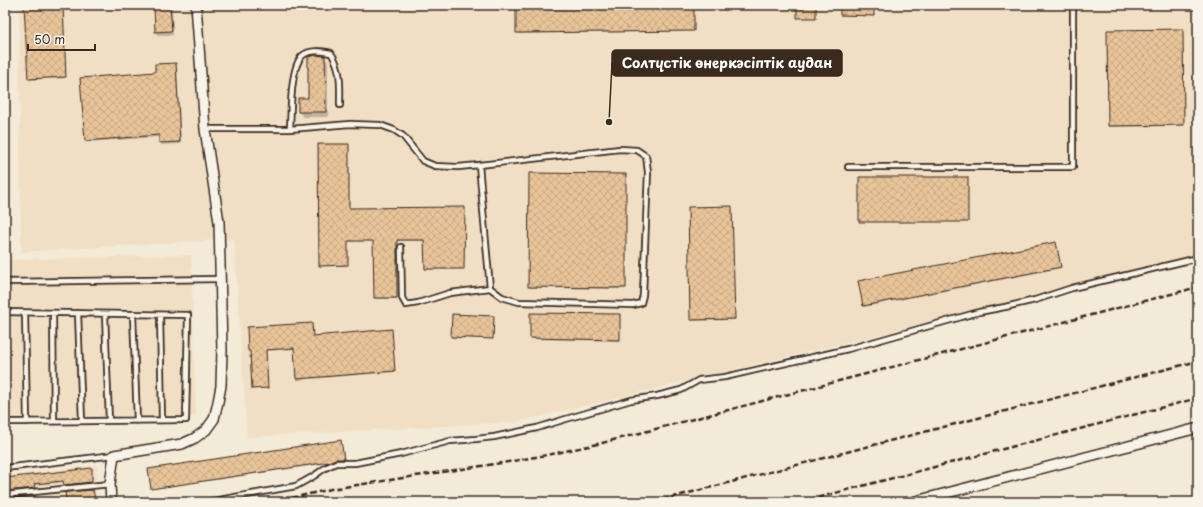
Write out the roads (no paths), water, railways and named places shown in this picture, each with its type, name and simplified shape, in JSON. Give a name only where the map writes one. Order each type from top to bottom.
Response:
[{"type":"street","points":[[111,502],[110,484],[114,454],[182,444],[195,438],[206,430],[214,419],[221,386],[222,350],[219,222],[205,129],[196,5]]},
{"type":"street","points":[[912,502],[1198,428]]},
{"type":"lane","points":[[848,167],[1073,167],[1073,5]]},
{"type":"lane","points":[[290,129],[294,72],[298,61],[303,55],[310,52],[323,51],[331,53],[336,60],[340,72],[340,105]]},
{"type":"lane","points":[[205,129],[290,129],[350,124],[380,125],[394,130],[403,136],[423,161],[435,166],[479,166],[620,149],[637,150],[646,156],[648,172],[643,295],[641,303],[633,305],[519,302],[502,296],[490,288],[450,293],[418,303],[406,305],[402,298],[401,247]]},
{"type":"lane","points":[[479,166],[490,288]]},
{"type":"lane","points":[[208,502],[296,486],[336,463],[355,463],[401,454],[450,441],[494,437],[537,428],[631,400],[681,390],[699,380],[725,377],[848,349],[979,312],[1005,308],[1072,288],[1198,258]]},
{"type":"lane","points":[[5,282],[220,279]]},
{"type":"lane","points":[[5,312],[188,315],[186,420],[5,422]]},
{"type":"lane","points":[[26,313],[27,422]]},
{"type":"lane","points":[[52,313],[54,421]]},
{"type":"lane","points":[[78,313],[82,421]]},
{"type":"lane","points":[[105,314],[109,421]]},
{"type":"lane","points":[[134,314],[137,421]]},
{"type":"lane","points":[[160,315],[162,420]]},
{"type":"lane","points":[[5,468],[114,454]]},
{"type":"lane","points":[[5,495],[110,484]]},
{"type":"railway","points":[[274,502],[331,489],[508,462],[602,443],[1198,287]]},
{"type":"railway","points":[[654,502],[1198,361]]},
{"type":"railway","points":[[801,502],[1198,398]]},
{"type":"place","name":"Солтүстік өнеркәсіптік аудан","points":[[609,122]]}]
